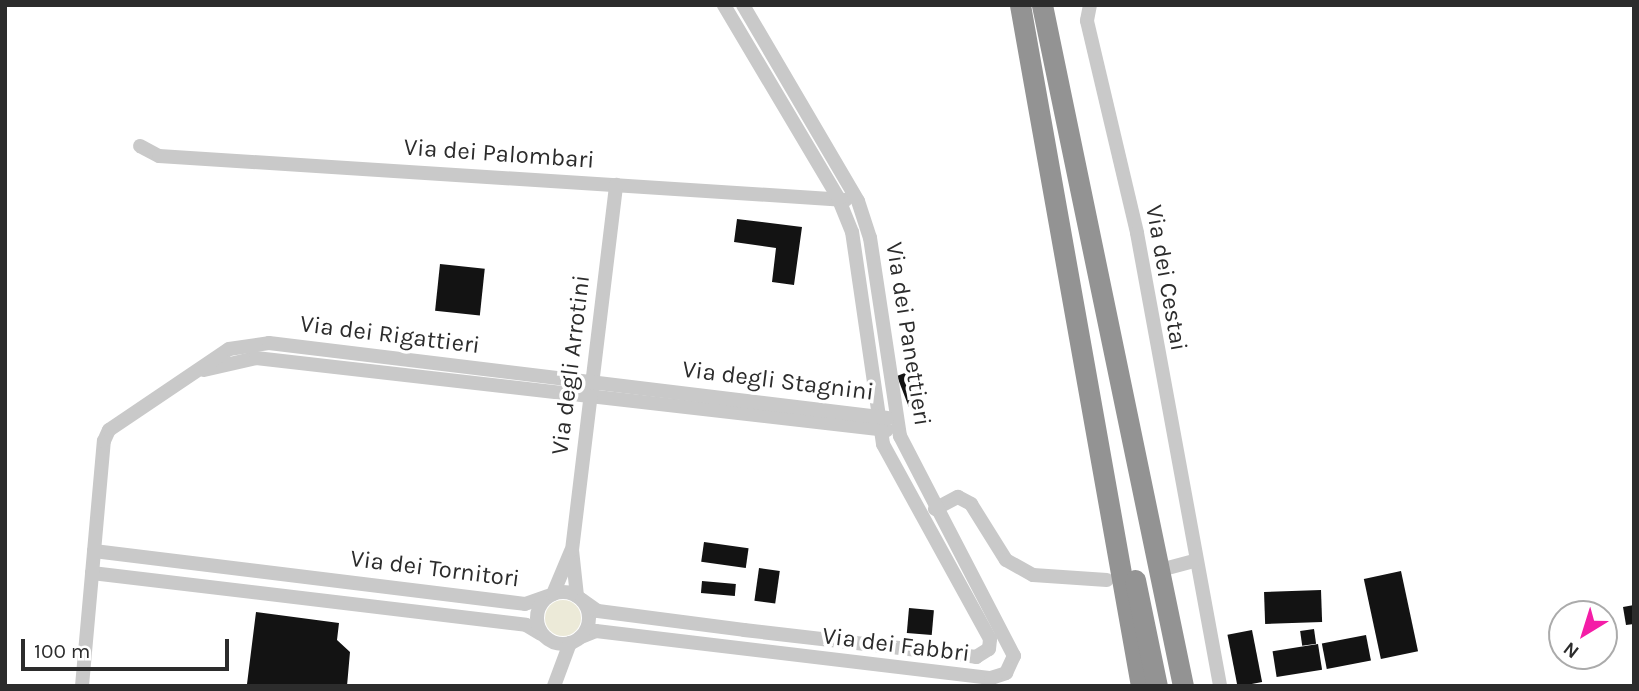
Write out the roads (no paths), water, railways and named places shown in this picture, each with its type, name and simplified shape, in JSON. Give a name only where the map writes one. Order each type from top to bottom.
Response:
[{"type":"highway","points":[[1020,5],[1086,352],[1157,686]]},
{"type":"highway","points":[[1042,5],[1111,359],[1183,686]]},
{"type":"highway","points":[[1086,352],[1141,686]]},
{"type":"highway","points":[[1111,359],[1166,686]]},
{"type":"street","name":"Via dei Panettieri","points":[[724,5],[839,199],[852,232],[881,433],[989,639],[989,649]]},
{"type":"street","name":"Via dei Panettieri","points":[[743,5],[858,201],[870,238],[897,424],[935,509],[1013,648],[1006,673]]},
{"type":"street","name":"Via dei Cestai","points":[[1090,5],[1087,21],[1137,233],[1193,561],[1220,686]]},
{"type":"street","name":"Via dei Palombari","points":[[140,146],[159,156],[858,201]]},
{"type":"street","name":"Via degli Arrotini","points":[[572,550],[616,185]]},
{"type":"street","name":"Via dei Rigattieri","points":[[94,551],[102,449],[110,430],[229,349],[255,343],[591,382]]},
{"type":"street","name":"Via dei Rigattieri","points":[[193,375],[256,358],[590,398]]},
{"type":"street","name":"Via degli Stagnini","points":[[591,382],[880,414],[897,424]]},
{"type":"street","name":"Via degli Stagnini","points":[[590,398],[881,433],[897,424]]},
{"type":"street","points":[[935,509],[958,497],[971,504],[1006,560],[1033,575],[1107,580]]},
{"type":"street","points":[[557,666],[544,636],[538,609],[550,595],[572,550]]},
{"type":"street","points":[[554,686],[557,666],[589,616],[580,598],[572,550]]},
{"type":"street","points":[[82,686],[94,551]]},
{"type":"street","name":"Via dei Tornitori","points":[[94,551],[525,604],[550,595]]},
{"type":"street","points":[[1164,569],[1193,561]]},
{"type":"street","name":"Via dei Tornitori","points":[[92,573],[526,625],[544,636]]},
{"type":"street","name":"Via dei Tornitori","points":[[311,599],[314,578]]},
{"type":"street","points":[[550,595],[580,598]]},
{"type":"street","name":"Via dei Fabbri","points":[[580,598],[598,611],[976,657],[989,649]]},
{"type":"street","name":"Via dei Fabbri","points":[[576,640],[596,631],[975,677],[1006,673]]},
{"type":"street","points":[[781,654],[783,634]]},
{"type":"street","points":[[544,636],[576,640]]}]
